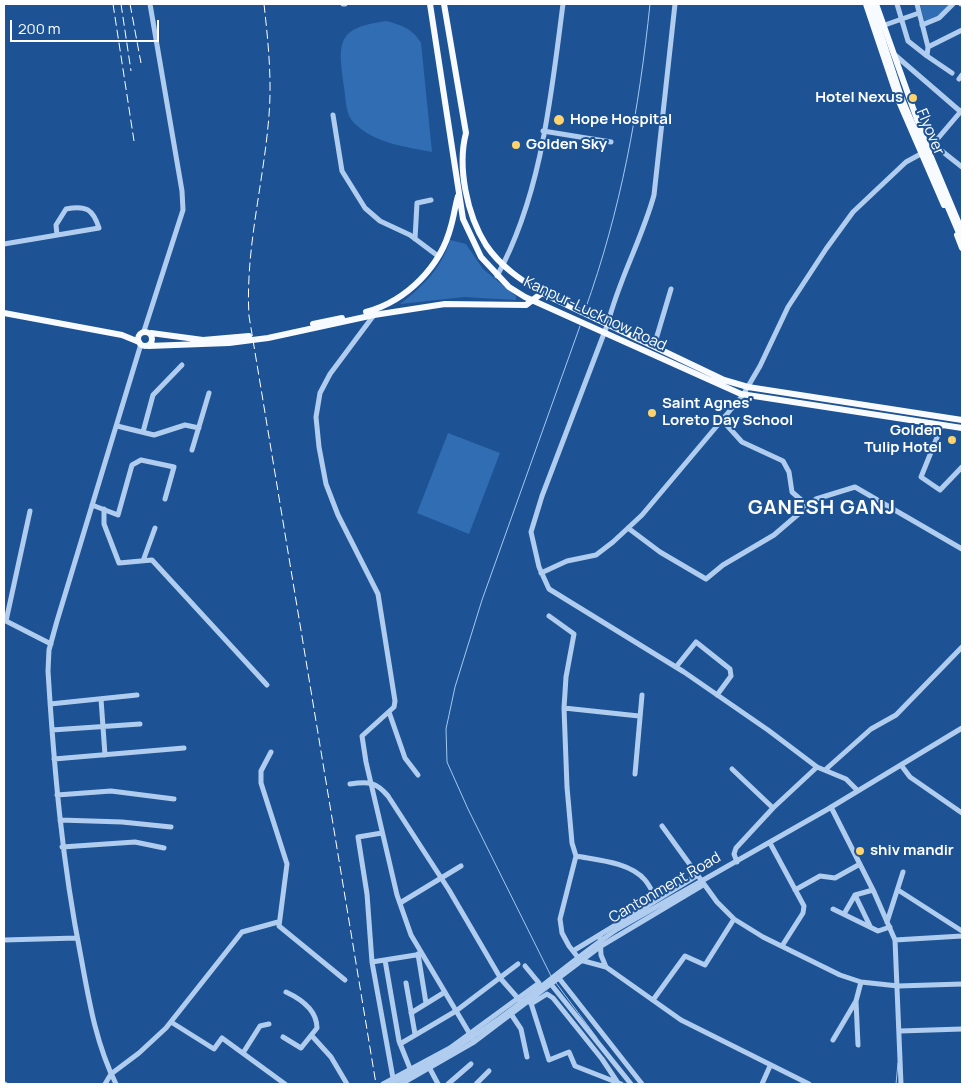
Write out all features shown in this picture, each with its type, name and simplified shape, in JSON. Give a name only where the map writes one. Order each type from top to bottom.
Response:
[{"type":"main road","name":"Kanpur-Lucknow Road","points":[[430,4],[463,219],[482,257],[497,276],[509,286],[533,301],[720,387],[743,395],[962,420]]},
{"type":"main road","name":"Kanpur-Lucknow Road","points":[[444,4],[466,133],[462,150],[467,196],[474,218],[486,244],[503,265],[521,280],[578,311],[608,323],[724,380],[748,388],[821,403],[962,428]]},
{"type":"main road","points":[[866,4],[898,99],[925,152],[960,230],[962,248]]},
{"type":"main road","name":"Flyover","points":[[871,4],[901,97],[962,240]]},
{"type":"main road","points":[[876,4],[925,152]]},
{"type":"main road","points":[[452,144],[463,143]]},
{"type":"main road","points":[[122,335],[146,332],[203,340],[226,339],[272,333],[355,316],[397,300],[426,274],[438,256],[451,226],[459,194]]},
{"type":"main road","points":[[4,313],[122,335],[144,345],[228,343],[268,338],[374,314],[445,304],[526,305],[542,293]]},
{"type":"main road","points":[[144,345],[138,337],[146,332]]},
{"type":"main road","points":[[144,345],[153,340],[146,332]]},
{"type":"street","points":[[146,332],[183,210],[182,191],[150,4]]},
{"type":"street","points":[[497,276],[522,219],[543,131],[563,4]]},
{"type":"street","points":[[676,4],[654,195],[648,217],[613,303],[608,323],[531,532],[541,573],[548,589],[676,667],[817,767],[846,779],[858,791]]},
{"type":"street","points":[[897,4],[908,41],[952,73]]},
{"type":"street","points":[[917,4],[928,47],[927,56]]},
{"type":"street","points":[[922,25],[939,18],[953,4]]},
{"type":"street","points":[[874,31],[883,25],[919,13]]},
{"type":"street","points":[[928,47],[962,30]]},
{"type":"street","points":[[541,573],[567,562],[596,555],[628,528],[748,388],[788,307],[853,212],[884,180],[906,162],[925,152],[961,111],[892,52]]},
{"type":"street","points":[[333,115],[342,171],[365,208],[380,221],[415,239],[438,256]]},
{"type":"street","points":[[956,117],[962,121]]},
{"type":"street","points":[[543,131],[611,142]]},
{"type":"street","points":[[933,144],[962,166]]},
{"type":"street","points":[[415,239],[417,203],[431,200]]},
{"type":"street","points":[[4,244],[99,228],[95,215],[87,209],[78,207],[66,209],[56,224],[57,235]]},
{"type":"street","points":[[654,346],[671,289]]},
{"type":"street","points":[[374,314],[330,374],[320,393],[316,416],[319,447],[326,484],[338,515],[378,594],[395,701],[394,707],[362,736],[370,781],[400,903],[420,954],[474,1041]]},
{"type":"street","points":[[116,1084],[93,1021],[77,938],[62,846],[48,671],[51,644],[116,426],[144,345]]},
{"type":"street","points":[[143,432],[153,395],[182,365]]},
{"type":"street","points":[[192,450],[209,393]]},
{"type":"street","points":[[722,420],[742,442],[783,461],[789,472],[792,492],[808,505]]},
{"type":"street","points":[[116,426],[154,434],[185,425],[199,428]]},
{"type":"street","points":[[942,425],[921,477],[940,490],[962,467]]},
{"type":"street","points":[[92,505],[118,515],[132,465],[141,460],[174,467],[165,499]]},
{"type":"street","points":[[628,528],[660,552],[706,579],[723,565],[774,535],[808,505],[826,494],[858,488],[881,504],[962,549]]},
{"type":"street","points":[[104,510],[104,524],[119,563],[152,560],[267,685]]},
{"type":"street","points":[[30,511],[5,620],[51,644]]},
{"type":"street","points":[[143,561],[155,528]]},
{"type":"street","points":[[550,616],[574,634],[566,677],[564,708],[567,788],[572,844],[576,856],[560,919],[562,933],[580,960],[606,967],[681,1020],[809,1084]]},
{"type":"street","points":[[676,667],[696,642],[730,669],[731,676],[717,695]]},
{"type":"street","points":[[825,770],[871,729],[896,715],[962,648]]},
{"type":"street","points":[[635,774],[642,695]]},
{"type":"street","points":[[50,704],[137,696]]},
{"type":"street","points":[[101,699],[105,755]]},
{"type":"street","points":[[564,708],[639,716]]},
{"type":"street","points":[[389,712],[405,758],[418,775]]},
{"type":"street","points":[[52,730],[140,724]]},
{"type":"street","name":"Cantonment Road","points":[[391,1084],[449,1052],[500,1018],[581,953],[619,928],[702,883],[962,728]]},
{"type":"street","points":[[54,759],[184,748]]},
{"type":"street","points":[[271,752],[261,772],[261,783],[287,864],[278,922],[279,926],[346,980]]},
{"type":"street","points":[[901,765],[910,777],[962,813]]},
{"type":"street","points":[[737,862],[734,854],[736,848],[773,808],[817,767]]},
{"type":"street","points":[[732,769],[773,808]]},
{"type":"street","points":[[350,784],[370,781],[379,786],[388,796],[441,878],[500,978],[524,1005]]},
{"type":"street","points":[[58,795],[111,791],[174,799]]},
{"type":"street","points":[[831,807],[873,890],[895,940],[901,1084]]},
{"type":"street","points":[[60,820],[122,822],[171,827]]},
{"type":"street","points":[[662,826],[702,883],[734,920],[782,946],[840,975],[861,982],[898,986],[962,984]]},
{"type":"street","points":[[382,833],[358,837],[367,894],[372,962],[393,1078]]},
{"type":"street","points":[[62,846],[135,842],[164,848]]},
{"type":"street","points":[[770,843],[804,906],[803,913],[782,946]]},
{"type":"street","points":[[576,856],[616,864],[636,872],[644,879],[657,900]]},
{"type":"street","points":[[795,890],[820,876],[835,878],[860,864]]},
{"type":"street","points":[[400,903],[461,866]]},
{"type":"street","points":[[833,909],[878,931],[889,924],[903,872]]},
{"type":"street","points":[[573,951],[698,875]]},
{"type":"street","points":[[530,1002],[550,983],[580,960],[702,883]]},
{"type":"street","points":[[844,914],[855,895],[873,890]]},
{"type":"street","points":[[898,890],[962,931]]},
{"type":"street","points":[[855,895],[870,927]]},
{"type":"street","points":[[653,1000],[685,956],[705,964],[734,920]]},
{"type":"street","points":[[105,1084],[111,1074],[139,1054],[171,1022],[242,932],[278,922]]},
{"type":"street","points":[[600,935],[602,958],[606,967]]},
{"type":"street","points":[[895,940],[962,936]]},
{"type":"street","points":[[4,940],[77,938]]},
{"type":"street","points":[[372,962],[420,954]]},
{"type":"street","points":[[420,954],[426,1004]]},
{"type":"street","points":[[385,960],[400,1044],[414,1077]]},
{"type":"street","points":[[400,1044],[456,1011],[518,964]]},
{"type":"street","points":[[383,1084],[450,1048],[539,983],[525,966]]},
{"type":"street","points":[[558,977],[642,1084]]},
{"type":"street","points":[[834,1040],[856,1001],[861,982]]},
{"type":"street","points":[[406,983],[415,1034]]},
{"type":"street","points":[[550,983],[630,1084]]},
{"type":"street","points":[[283,1037],[301,1048],[317,1028],[316,1018],[302,1000],[286,992]]},
{"type":"street","points":[[411,1012],[444,992]]},
{"type":"street","points":[[401,1084],[474,1041],[524,1005],[547,994],[553,998],[620,1084]]},
{"type":"street","points":[[856,1001],[858,1045]]},
{"type":"street","points":[[530,1002],[549,1060],[569,1052],[575,1066],[620,1084]]},
{"type":"street","points":[[511,1014],[521,1029],[527,1057]]},
{"type":"street","points":[[171,1022],[213,1048],[222,1038],[286,1084]]},
{"type":"street","points":[[243,1053],[260,1026],[269,1024]]},
{"type":"street","points":[[900,1031],[962,1029]]},
{"type":"street","points":[[312,1036],[331,1057],[347,1084]]},
{"type":"street","points":[[425,1060],[438,1084]]},
{"type":"street","points":[[448,1084],[471,1064]]},
{"type":"street","points":[[762,1084],[770,1066]]},
{"type":"street","points":[[476,1084],[489,1072]]},
{"type":"shaded area","points":[[920,4],[950,4],[938,17],[925,23]]},
{"type":"shaded area","points":[[386,21],[407,28],[421,43],[432,152],[400,146],[371,136],[354,123],[347,111],[341,59],[341,48],[344,40],[349,33],[358,28]]},
{"type":"shaded area","points":[[450,240],[466,244],[483,269],[516,296],[516,300],[464,297],[400,304],[430,276],[442,259]]},
{"type":"shaded area","points":[[448,433],[500,453],[469,534],[417,513]]},
{"type":"waterway","points":[[585,310],[609,235],[627,159],[646,43],[650,4]]},
{"type":"waterway","points":[[551,976],[468,809],[447,762],[446,729],[455,687],[482,600],[580,326]]},
{"type":"waterway","points":[[556,983],[597,1038]]},
{"type":"waterway","points":[[896,1084],[898,1063]]},
{"type":"railway","points":[[113,4],[134,141]]},
{"type":"railway","points":[[121,4],[131,71]]},
{"type":"railway","points":[[130,4],[141,63]]},
{"type":"railway","points":[[264,4],[269,60],[270,101],[267,140],[252,241],[249,316],[376,1084]]},
{"type":"place","name":"Hotel Nexus","points":[[913,98]]},
{"type":"place","name":"Hope Hospital","points":[[559,120]]},
{"type":"place","name":"Golden Sky","points":[[516,145]]},
{"type":"place","name":"Saint Agnes' Loreto Day School","points":[[652,413]]},
{"type":"place","name":"Golden Tulip Hotel","points":[[952,440]]},
{"type":"place","name":"shiv mandir","points":[[860,851]]},
{"type":"district","name":"GANESH GANJ","points":[[822,508]]}]
